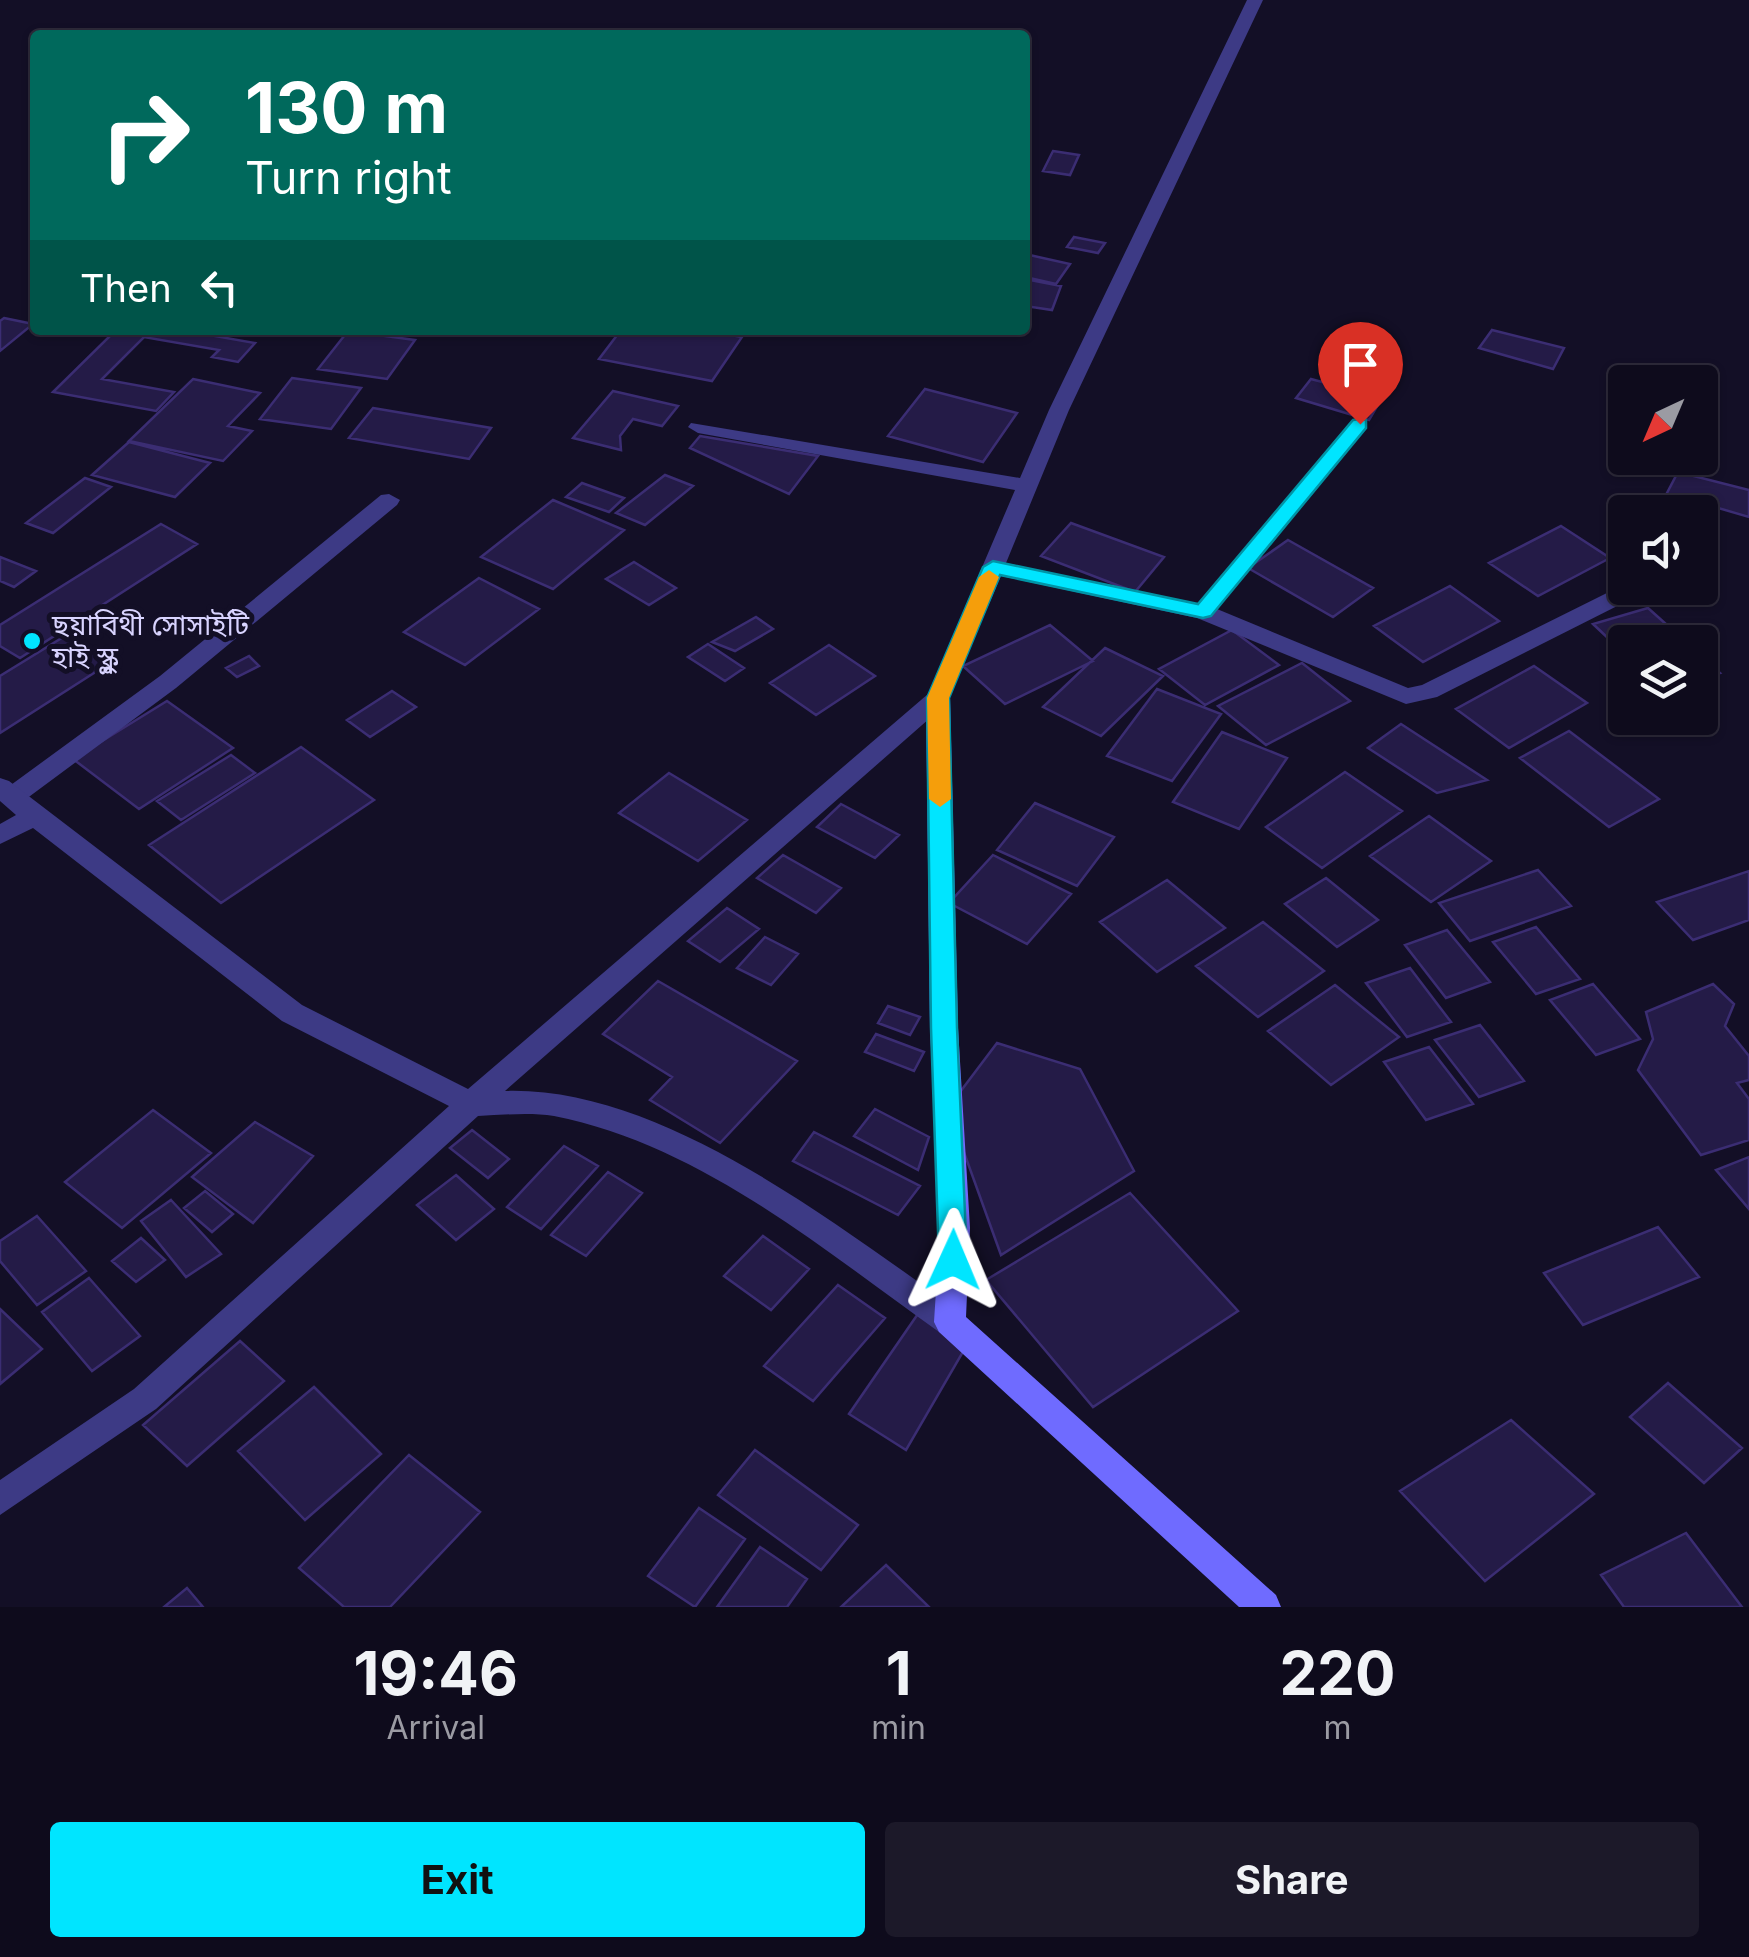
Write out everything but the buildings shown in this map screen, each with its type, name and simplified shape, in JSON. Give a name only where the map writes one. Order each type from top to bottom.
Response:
[{"type":"main road","points":[[938,698],[944,1028],[955,1228],[950,1322],[1264,1607]]},
{"type":"street","points":[[0,1499],[146,1399],[470,1104],[938,698],[1059,410],[1255,0]]},
{"type":"street","points":[[1203,612],[1360,424]]},
{"type":"street","points":[[698,428],[1027,486]]},
{"type":"street","points":[[389,500],[168,682],[6,792],[292,1013],[470,1104],[552,1104],[628,1124],[756,1189],[950,1322]]},
{"type":"street","points":[[993,567],[1203,612],[1406,696],[1429,691],[1608,601]]},
{"type":"street","points":[[0,835],[34,816]]},
{"type":"slow traffic","points":[[940,799],[938,698],[989,577]]},
{"type":"place","name":"ছয়াবিথী সোসাইটি হাই স্কুল","points":[[32,641]]},
{"type":"route","points":[[953,1260],[938,698],[993,567],[1203,612],[1360,424]]}]
